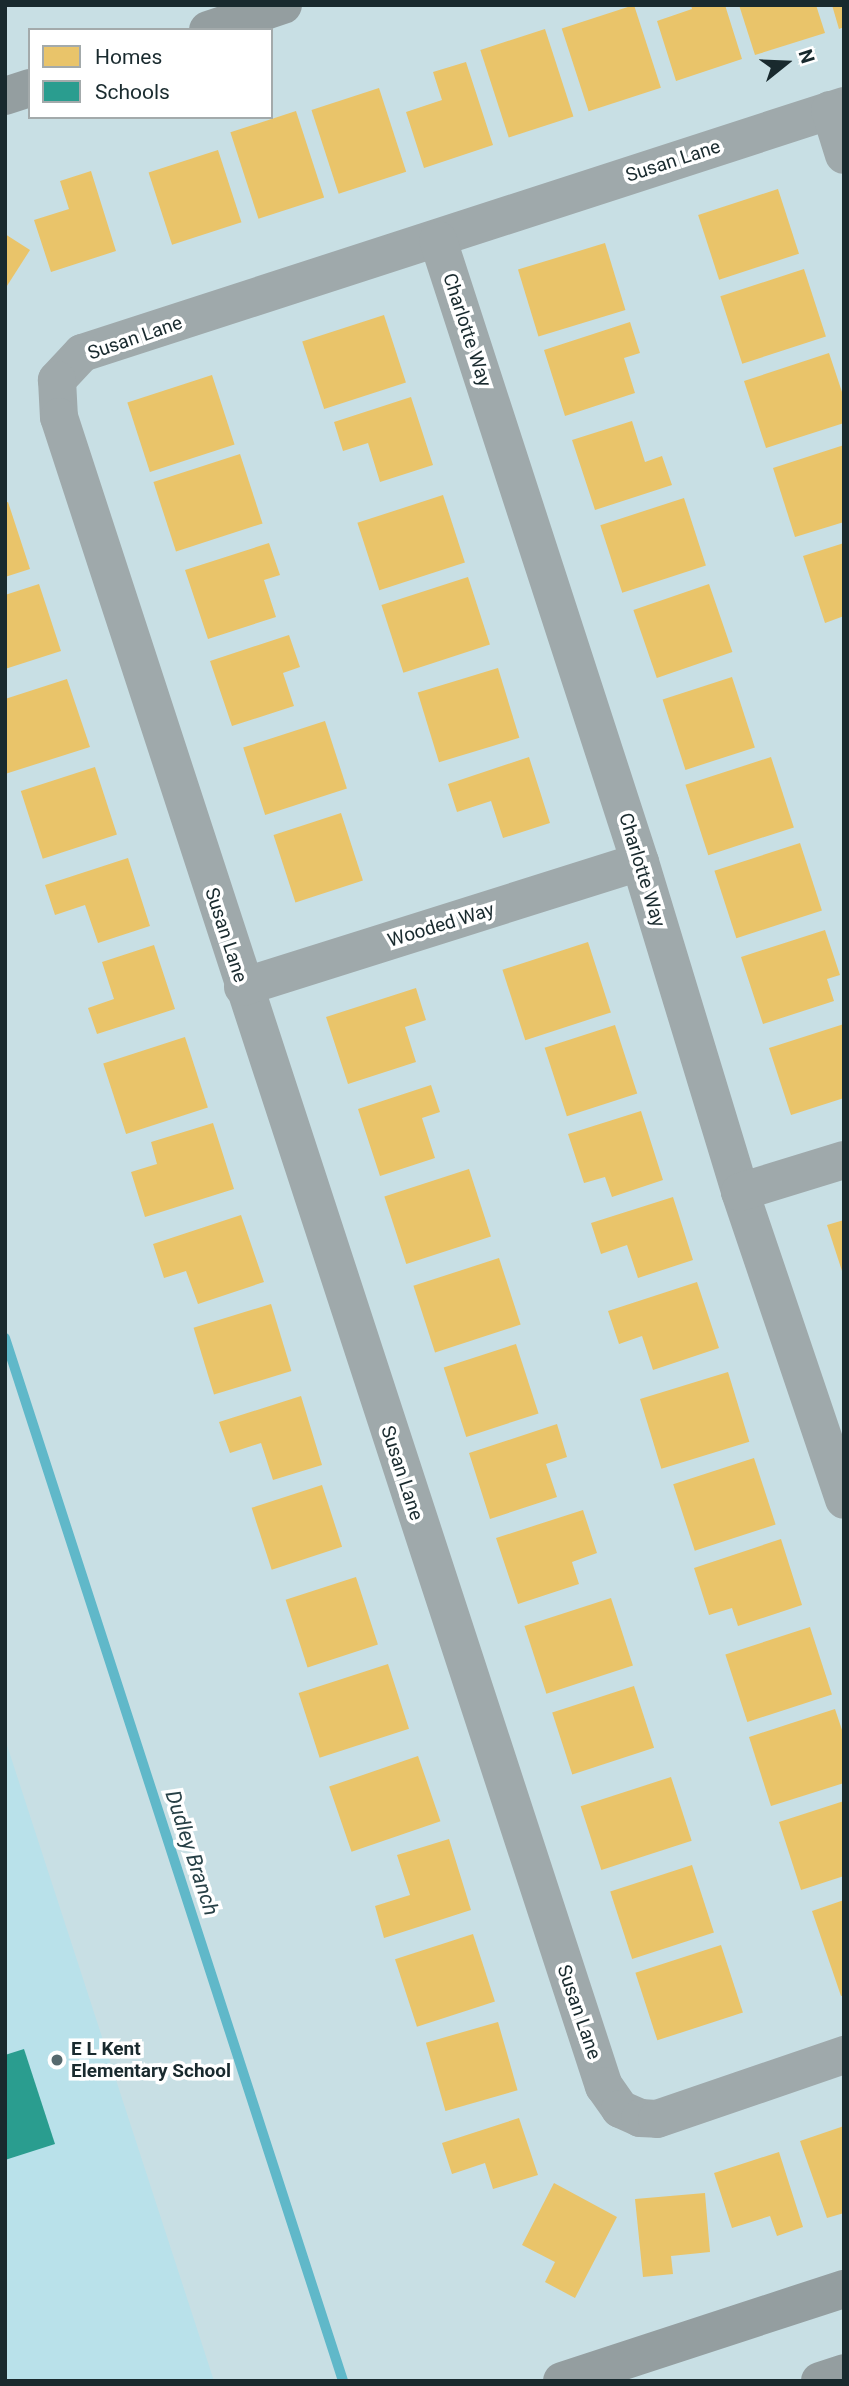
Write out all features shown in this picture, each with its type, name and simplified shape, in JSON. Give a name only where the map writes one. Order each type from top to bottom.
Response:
[{"type":"main road","points":[[214,28],[283,5]]},
{"type":"main road","points":[[5,96],[28,89]]},
{"type":"main road","points":[[562,2381],[844,2289]]},
{"type":"main road","points":[[820,2381],[844,2373]]},
{"type":"street","points":[[837,108],[844,155]]},
{"type":"street","name":"Susan Lane","points":[[837,108],[82,354],[57,380],[58,417],[604,2086],[620,2109],[640,2118],[657,2119],[844,2055]]},
{"type":"street","name":"Charlotte Way","points":[[438,240],[640,862],[740,1192],[844,1500]]},
{"type":"street","name":"Wooded Way","points":[[243,987],[640,862]]},
{"type":"street","points":[[740,1192],[844,1160]]},
{"type":"shaded area","name":"E L Kent Elementary School","points":[[5,1739],[214,2381],[5,2381]]},
{"type":"building: Homes","points":[[634,5],[661,88],[589,111],[562,28]]},
{"type":"building: Homes","points":[[691,5],[725,5],[742,59],[676,81],[657,21],[692,9]]},
{"type":"building: Homes","points":[[739,5],[816,5],[825,33],[755,55]]},
{"type":"building: Homes","points":[[832,5],[844,5],[844,27],[839,29]]},
{"type":"building: Homes","points":[[545,29],[573,116],[509,138],[480,50]]},
{"type":"building: Homes","points":[[466,62],[493,145],[424,168],[406,112],[442,100],[433,72]]},
{"type":"building: Homes","points":[[379,88],[406,172],[339,194],[311,110]]},
{"type":"building: Homes","points":[[296,111],[324,198],[258,219],[230,132]]},
{"type":"building: Homes","points":[[218,150],[241,222],[172,245],[149,173]]},
{"type":"building: Homes","points":[[91,171],[116,251],[51,272],[34,220],[69,209],[60,181]]},
{"type":"building: Homes","points":[[778,189],[799,254],[719,280],[698,215]]},
{"type":"building: Homes","points":[[5,234],[30,250],[5,289]]},
{"type":"building: Homes","points":[[605,243],[625,310],[538,337],[518,270]]},
{"type":"building: Homes","points":[[804,269],[826,337],[742,364],[720,296]]},
{"type":"building: Homes","points":[[384,315],[406,383],[324,409],[302,342]]},
{"type":"building: Homes","points":[[630,322],[640,353],[624,358],[635,393],[565,416],[544,350]]},
{"type":"building: Homes","points":[[829,353],[844,398],[844,423],[766,448],[744,381]]},
{"type":"building: Homes","points":[[212,375],[235,444],[150,472],[127,403]]},
{"type":"building: Homes","points":[[411,397],[433,465],[380,482],[368,443],[343,451],[334,422]]},
{"type":"building: Homes","points":[[632,421],[645,462],[662,456],[672,485],[595,510],[572,440]]},
{"type":"building: Homes","points":[[844,445],[844,522],[795,537],[773,468]]},
{"type":"building: Homes","points":[[240,454],[263,523],[176,552],[153,482]]},
{"type":"building: Homes","points":[[443,495],[465,563],[379,590],[357,523]]},
{"type":"building: Homes","points":[[684,498],[706,566],[622,593],[600,525]]},
{"type":"building: Homes","points":[[8,502],[30,569],[5,577],[5,503]]},
{"type":"building: Homes","points":[[269,543],[280,575],[264,580],[276,617],[208,639],[185,570]]},
{"type":"building: Homes","points":[[844,543],[844,616],[825,623],[803,556]]},
{"type":"building: Homes","points":[[468,577],[490,645],[403,673],[381,605]]},
{"type":"building: Homes","points":[[39,584],[61,651],[5,669],[5,595]]},
{"type":"building: Homes","points":[[709,584],[732,652],[657,678],[633,610]]},
{"type":"building: Homes","points":[[289,635],[300,667],[283,673],[294,706],[232,726],[210,661]]},
{"type":"building: Homes","points":[[498,668],[519,738],[439,762],[418,693]]},
{"type":"building: Homes","points":[[732,677],[755,747],[685,770],[663,700]]},
{"type":"building: Homes","points":[[67,679],[90,747],[5,774],[5,699]]},
{"type":"building: Homes","points":[[325,721],[347,789],[265,815],[243,748]]},
{"type":"building: Homes","points":[[529,757],[550,823],[503,838],[491,801],[457,812],[448,784]]},
{"type":"building: Homes","points":[[771,757],[794,827],[708,855],[685,785]]},
{"type":"building: Homes","points":[[95,767],[117,835],[43,859],[21,791]]},
{"type":"building: Homes","points":[[341,813],[363,881],[295,902],[273,835]]},
{"type":"building: Homes","points":[[800,843],[822,911],[736,938],[714,871]]},
{"type":"building: Homes","points":[[128,858],[150,926],[98,943],[85,905],[55,915],[45,885]]},
{"type":"building: Homes","points":[[825,930],[840,975],[827,979],[834,1001],[763,1024],[741,957]]},
{"type":"building: Homes","points":[[588,942],[611,1012],[525,1040],[502,970]]},
{"type":"building: Homes","points":[[154,945],[175,1009],[97,1034],[88,1008],[114,999],[102,962]]},
{"type":"building: Homes","points":[[416,988],[426,1020],[405,1027],[416,1062],[348,1084],[326,1017]]},
{"type":"building: Homes","points":[[844,1024],[844,1098],[791,1115],[769,1048]]},
{"type":"building: Homes","points":[[615,1025],[637,1093],[567,1116],[545,1048]]},
{"type":"building: Homes","points":[[185,1037],[208,1107],[126,1134],[103,1064]]},
{"type":"building: Homes","points":[[431,1085],[440,1112],[422,1118],[435,1158],[380,1176],[358,1109]]},
{"type":"building: Homes","points":[[641,1111],[663,1180],[612,1197],[605,1177],[584,1183],[568,1134]]},
{"type":"building: Homes","points":[[213,1123],[234,1189],[145,1217],[131,1172],[157,1164],[151,1142]]},
{"type":"building: Homes","points":[[469,1169],[491,1237],[406,1264],[384,1197]]},
{"type":"building: Homes","points":[[673,1197],[693,1260],[638,1278],[627,1245],[601,1254],[591,1223]]},
{"type":"building: Homes","points":[[241,1215],[264,1282],[198,1304],[186,1271],[164,1278],[153,1244]]},
{"type":"building: Homes","points":[[844,1220],[844,1274],[843,1274],[827,1225]]},
{"type":"building: Homes","points":[[499,1258],[521,1325],[435,1352],[413,1286]]},
{"type":"building: Homes","points":[[697,1282],[719,1348],[653,1370],[642,1336],[619,1344],[608,1311]]},
{"type":"building: Homes","points":[[271,1304],[291,1371],[214,1395],[194,1328]]},
{"type":"building: Homes","points":[[516,1344],[539,1413],[466,1437],[444,1367]]},
{"type":"building: Homes","points":[[728,1372],[749,1442],[661,1469],[640,1399]]},
{"type":"building: Homes","points":[[301,1396],[322,1465],[273,1480],[261,1443],[230,1453],[219,1422]]},
{"type":"building: Homes","points":[[557,1424],[567,1457],[546,1464],[557,1497],[490,1519],[469,1453]]},
{"type":"building: Homes","points":[[754,1458],[776,1525],[695,1551],[673,1484]]},
{"type":"building: Homes","points":[[322,1485],[342,1547],[272,1570],[252,1508]]},
{"type":"building: Homes","points":[[583,1510],[597,1553],[572,1562],[579,1584],[518,1604],[496,1538]]},
{"type":"building: Homes","points":[[781,1539],[802,1605],[738,1626],[732,1608],[709,1615],[694,1568]]},
{"type":"building: Homes","points":[[356,1577],[378,1645],[308,1667],[286,1600]]},
{"type":"building: Homes","points":[[611,1598],[633,1666],[546,1694],[524,1626]]},
{"type":"building: Homes","points":[[810,1627],[832,1695],[747,1722],[725,1655]]},
{"type":"building: Homes","points":[[388,1664],[409,1729],[320,1758],[299,1693]]},
{"type":"building: Homes","points":[[634,1686],[654,1748],[572,1774],[552,1713]]},
{"type":"building: Homes","points":[[835,1709],[844,1736],[844,1783],[771,1806],[749,1737]]},
{"type":"building: Homes","points":[[418,1756],[440,1821],[352,1852],[329,1787]]},
{"type":"building: Homes","points":[[671,1777],[692,1841],[601,1870],[581,1806]]},
{"type":"building: Homes","points":[[844,1801],[844,1876],[801,1890],[779,1822]]},
{"type":"building: Homes","points":[[449,1839],[471,1910],[384,1938],[375,1906],[410,1895],[397,1855]]},
{"type":"building: Homes","points":[[692,1865],[714,1933],[632,1959],[610,1892]]},
{"type":"building: Homes","points":[[844,1900],[844,1995],[841,1996],[812,1911]]},
{"type":"building: Homes","points":[[473,1934],[495,2002],[417,2027],[395,1959]]},
{"type":"building: Homes","points":[[721,1945],[743,2013],[657,2040],[635,1973]]},
{"type":"building: Homes","points":[[498,2022],[518,2090],[445,2111],[426,2043]]},
{"type":"building: Homes","points":[[519,2118],[538,2175],[493,2189],[485,2163],[452,2174],[442,2143]]},
{"type":"building: Homes","points":[[844,2126],[844,2213],[827,2218],[800,2141]]},
{"type":"building: Homes","points":[[779,2152],[803,2227],[777,2236],[770,2216],[732,2228],[714,2173]]},
{"type":"building: Homes","points":[[554,2183],[617,2217],[575,2298],[545,2282],[555,2262],[522,2245]]},
{"type":"building: Homes","points":[[705,2193],[710,2252],[671,2256],[673,2274],[643,2277],[635,2199]]},
{"type":"building: Schools","points":[[24,2049],[55,2144],[5,2160],[5,2055]]},
{"type":"waterway","name":"Dudley Branch","points":[[5,1338],[343,2381]]},
{"type":"place","name":"E L Kent Elementary School","points":[[57,2060]]}]
